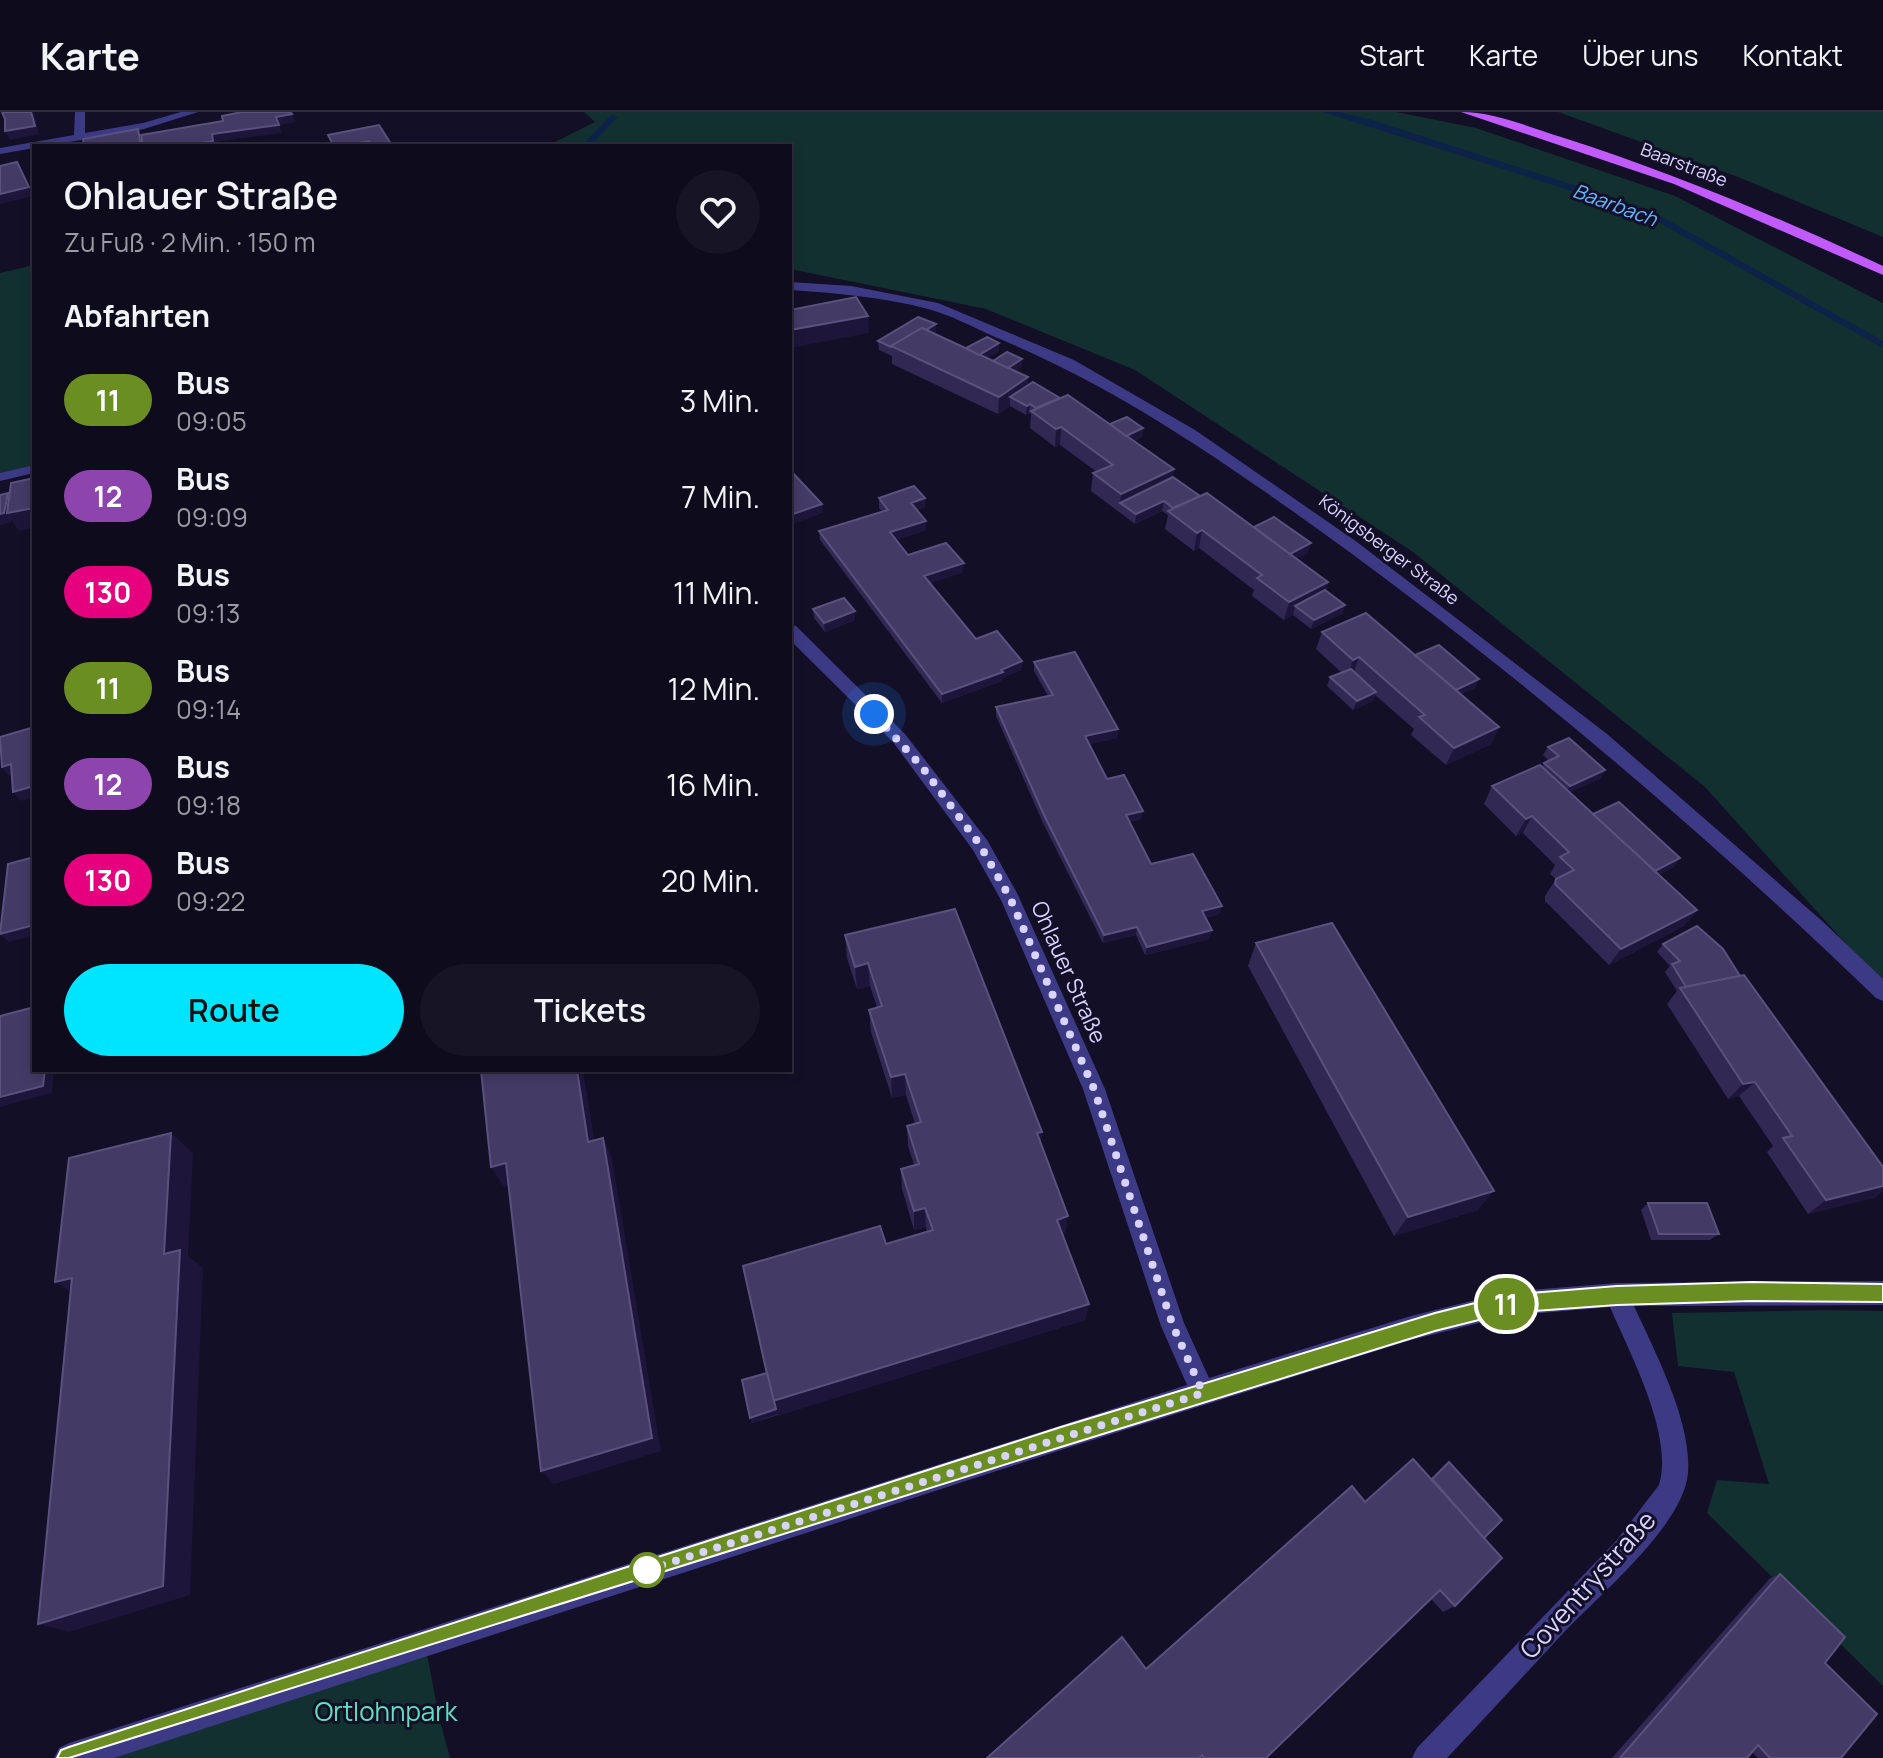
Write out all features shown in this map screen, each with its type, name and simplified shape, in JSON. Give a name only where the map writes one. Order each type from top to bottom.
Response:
[{"type":"main road","name":"Baarstraße","points":[[1466,112],[1583,147],[1663,176],[1754,212],[1883,271]]},
{"type":"street","points":[[79,137],[80,112]]},
{"type":"street","points":[[40,144],[144,126],[193,112]]},
{"type":"street","points":[[0,151],[32,145]]},
{"type":"street","name":"Königsberger Straße","points":[[792,286],[851,290],[933,306],[1069,363],[1190,433],[1352,545],[1601,738],[1814,926],[1883,992]]},
{"type":"street","points":[[0,477],[32,469]]},
{"type":"street","name":"Ohlauer Straße","points":[[792,632],[899,738],[980,845],[1005,889],[1094,1089],[1173,1326],[1203,1393]]},
{"type":"street","points":[[69,1758],[1411,1328],[1507,1304],[1617,1295],[1883,1293]]},
{"type":"street","name":"Coventrystraße","points":[[1427,1758],[1601,1575],[1672,1488],[1675,1473],[1671,1439],[1648,1367],[1617,1295]]},
{"type":"green space","points":[[584,112],[1396,112],[1476,128],[1675,196],[1883,303],[1883,985],[1705,787],[1413,552],[1135,370],[986,309],[792,269],[792,144],[551,144],[595,122]]},
{"type":"green space","points":[[1558,112],[1883,112],[1883,237],[1738,177]]},
{"type":"green space","points":[[32,265],[32,465],[0,473],[0,273]]},
{"type":"green space","points":[[1883,1311],[1883,1686],[1707,1513],[1717,1480],[1769,1484],[1734,1372],[1678,1366],[1672,1313]]},
{"type":"green space","name":"Ortlohnpark","points":[[426,1649],[450,1758],[94,1758]]},
{"type":"building","points":[[2,112],[31,112],[35,126],[5,131]]},
{"type":"building","points":[[242,112],[292,114],[276,117],[279,125],[212,134],[213,141],[143,144],[141,135],[223,121],[222,116]]},
{"type":"building","points":[[379,125],[391,144],[371,144],[369,141],[333,144],[328,135]]},
{"type":"building","points":[[138,129],[141,144],[84,144],[83,139]]},
{"type":"building","points":[[17,162],[29,187],[0,194],[0,166]]},
{"type":"building","points":[[856,297],[868,316],[792,330],[792,310]]},
{"type":"building","points":[[918,317],[936,324],[926,330],[922,328],[891,347],[878,341]]},
{"type":"building","points":[[922,328],[1028,377],[999,397],[891,346]]},
{"type":"building","points":[[987,337],[999,343],[979,355],[966,348]]},
{"type":"building","points":[[1007,352],[1022,359],[1008,368],[993,361]]},
{"type":"building","points":[[1033,382],[1060,398],[1036,408],[1010,397]]},
{"type":"building","points":[[1068,395],[1174,469],[1121,494],[1093,473],[1113,465],[1061,427],[1056,429],[1031,411]]},
{"type":"building","points":[[1127,417],[1143,428],[1126,436],[1110,424]]},
{"type":"building","points":[[792,472],[822,504],[792,514]]},
{"type":"building","points":[[1173,477],[1200,496],[1173,508],[1164,501],[1136,514],[1120,503]]},
{"type":"building","points":[[32,478],[32,508],[7,513],[11,483]]},
{"type":"building","points":[[914,486],[925,498],[911,503],[926,521],[890,532],[908,555],[946,543],[964,563],[924,576],[976,639],[997,631],[1022,661],[1001,670],[1003,672],[942,694],[819,531],[888,510],[879,498]]},
{"type":"building","points":[[8,493],[4,513],[0,514],[0,495]]},
{"type":"building","points":[[1207,493],[1328,582],[1289,602],[1257,578],[1262,575],[1202,530],[1197,533],[1168,511]]},
{"type":"building","points":[[1274,517],[1311,543],[1290,554],[1254,527]]},
{"type":"building","points":[[1325,590],[1345,605],[1314,620],[1295,606]]},
{"type":"building","points":[[844,598],[855,611],[824,623],[813,609]]},
{"type":"building","points":[[1366,613],[1499,727],[1454,748],[1419,717],[1425,715],[1359,657],[1353,660],[1322,632]]},
{"type":"building","points":[[1439,645],[1479,679],[1456,690],[1415,655]]},
{"type":"building","points":[[1075,652],[1118,729],[1085,736],[1107,779],[1124,775],[1143,811],[1126,815],[1151,864],[1193,854],[1222,906],[1202,911],[1212,930],[1147,947],[1137,927],[1104,935],[1044,815],[996,707],[1053,695],[1034,662]]},
{"type":"building","points":[[1351,669],[1376,692],[1357,701],[1330,677]]},
{"type":"building","points":[[32,728],[32,787],[13,792],[11,764],[2,767],[0,737]]},
{"type":"building","points":[[1569,738],[1605,770],[1570,786],[1544,763],[1559,756],[1548,747]]},
{"type":"building","points":[[1540,765],[1697,910],[1621,949],[1555,884],[1556,879],[1574,870],[1560,857],[1569,852],[1532,816],[1526,819],[1492,786]]},
{"type":"building","points":[[1619,802],[1680,858],[1655,871],[1593,814]]},
{"type":"building","points":[[32,858],[32,926],[0,934],[8,864]]},
{"type":"building","points":[[955,909],[1042,1132],[1037,1133],[1068,1216],[1057,1220],[1089,1304],[773,1401],[743,1266],[880,1226],[886,1244],[933,1230],[925,1208],[914,1211],[901,1169],[919,1164],[907,1126],[921,1122],[905,1074],[891,1077],[869,1010],[882,1006],[868,963],[855,967],[845,935]]},
{"type":"building","points":[[1332,923],[1494,1191],[1408,1217],[1256,943]]},
{"type":"building","points":[[1697,926],[1723,949],[1740,976],[1686,987],[1672,964],[1680,961],[1663,944]]},
{"type":"building","points":[[1744,975],[1883,1167],[1883,1186],[1826,1200],[1783,1138],[1792,1136],[1755,1082],[1743,1084],[1680,988]]},
{"type":"building","points":[[32,1008],[32,1072],[45,1072],[43,1086],[0,1097],[0,1016]]},
{"type":"building","points":[[481,1072],[577,1072],[588,1142],[603,1138],[652,1438],[541,1471],[506,1163],[491,1167]]},
{"type":"building","points":[[171,1133],[164,1254],[180,1250],[163,1586],[38,1624],[72,1278],[55,1282],[69,1158]]},
{"type":"building","points":[[1648,1203],[1707,1203],[1719,1234],[1659,1234]]},
{"type":"building","points":[[767,1373],[776,1409],[750,1418],[742,1380]]},
{"type":"building","points":[[1413,1459],[1502,1558],[1455,1606],[1440,1590],[1266,1758],[1204,1758],[1202,1755],[1199,1758],[987,1758],[1122,1637],[1146,1669],[1352,1486],[1365,1502]]},
{"type":"building","points":[[1449,1462],[1502,1520],[1484,1538],[1432,1479]]},
{"type":"building","points":[[1780,1574],[1845,1637],[1825,1663],[1877,1714],[1841,1758],[1770,1758],[1758,1745],[1747,1758],[1620,1758]]},
{"type":"waterway","name":"Baarbach","points":[[1327,112],[1366,121],[1645,211],[1883,345]]},
{"type":"waterway","points":[[587,144],[614,117]]},
{"type":"bus line","name":"11","points":[[69,1758],[661,1565],[1411,1328],[1507,1304],[1617,1295],[1883,1293]]},
{"type":"route","points":[[647,1570],[634,1574],[1203,1393],[1173,1326],[1094,1089],[1010,898],[980,845],[899,738],[874,714]]}]
